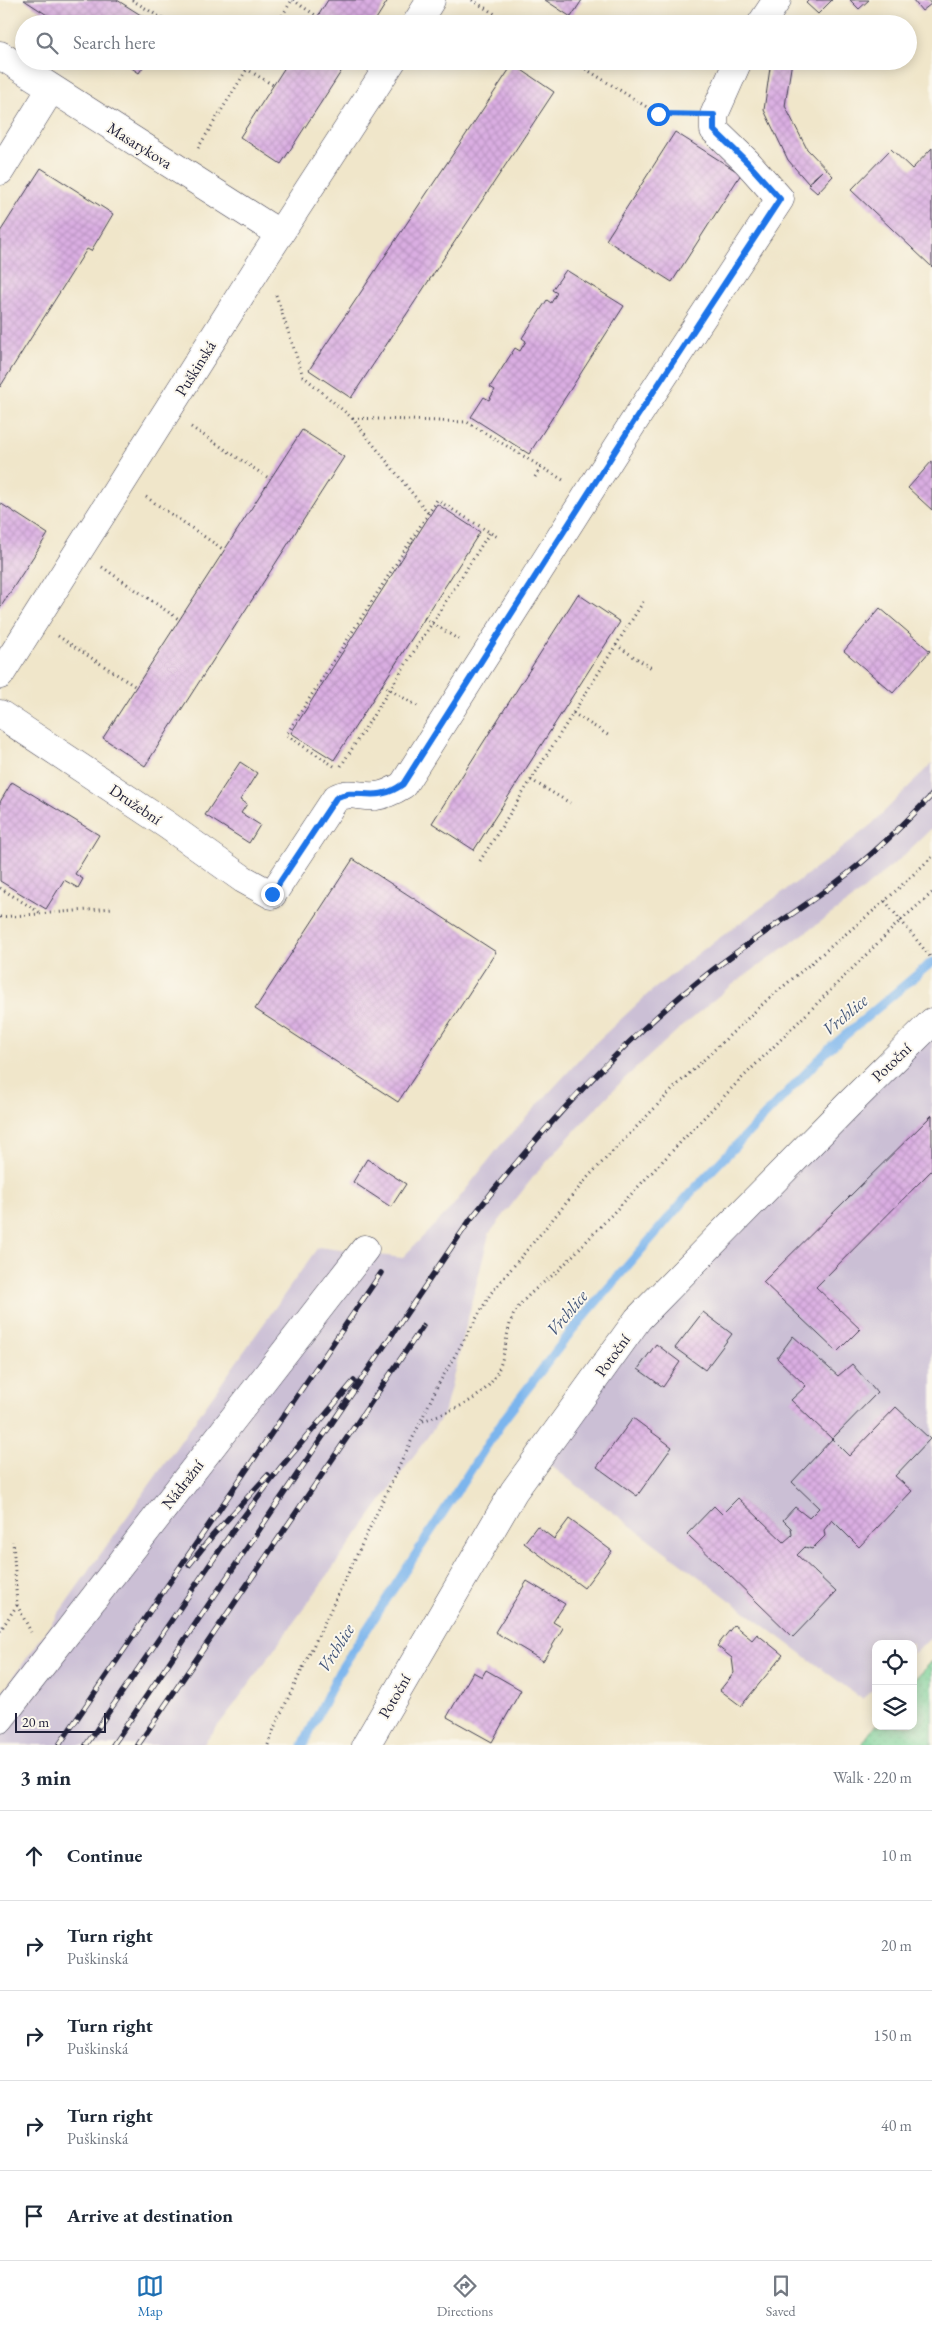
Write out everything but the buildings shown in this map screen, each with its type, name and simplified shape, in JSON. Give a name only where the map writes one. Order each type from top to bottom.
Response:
[{"type":"street","points":[[422,15],[431,0]]},
{"type":"street","points":[[767,15],[777,0]]},
{"type":"street","name":"Masarykova","points":[[0,55],[15,65]]},
{"type":"street","name":"Masarykova","points":[[22,70],[280,234]]},
{"type":"street","name":"Puškinská","points":[[0,675],[264,258],[386,70]]},
{"type":"street","points":[[443,722],[780,199],[747,162],[714,130],[714,115],[734,70]]},
{"type":"street","points":[[0,171],[51,89]]},
{"type":"street","name":"Družební","points":[[0,714],[167,825],[243,879],[272,894],[336,798],[344,793],[375,796],[394,791],[403,784],[443,722]]},
{"type":"street","name":"Potoční","points":[[366,1745],[514,1491],[638,1319],[932,1022]]},
{"type":"street","name":"Nádražní","points":[[0,1719],[365,1249]]},
{"type":"path","points":[[132,0],[156,15]]},
{"type":"path","points":[[283,15],[292,0],[316,15]]},
{"type":"path","points":[[472,0],[496,15]]},
{"type":"path","points":[[183,172],[247,70],[273,85]]},
{"type":"path","points":[[587,70],[658,114],[714,115]]},
{"type":"path","points":[[264,258],[303,376],[352,418],[428,513]]},
{"type":"path","points":[[168,412],[270,479]]},
{"type":"path","points":[[352,418],[467,422],[588,495]]},
{"type":"path","points":[[535,477],[541,467]]},
{"type":"path","points":[[123,481],[224,550]]},
{"type":"path","points":[[490,532],[339,769],[286,735],[436,500],[490,532],[499,538]]},
{"type":"path","points":[[79,551],[180,620]]},
{"type":"path","points":[[480,861],[645,599]]},
{"type":"path","points":[[424,618],[486,655]]},
{"type":"path","points":[[35,621],[136,687]]},
{"type":"path","points":[[616,645],[653,669]]},
{"type":"path","points":[[382,685],[443,722]]},
{"type":"path","points":[[573,713],[611,737]]},
{"type":"path","points":[[531,780],[570,803]]},
{"type":"path","points":[[268,1745],[275,1726],[438,1386],[491,1293],[588,1177],[676,1086],[759,1008],[885,901],[932,857]]},
{"type":"path","points":[[0,888],[42,914]]},
{"type":"path","points":[[422,1421],[471,1402],[495,1377],[501,1362],[513,1315],[534,1291],[559,1270],[733,1086],[900,921],[932,893]]},
{"type":"path","points":[[885,901],[932,959]]},
{"type":"path","points":[[0,917],[114,908]]},
{"type":"path","points":[[0,1631],[17,1606],[13,1541]]},
{"type":"shaded area","points":[[932,763],[932,828],[902,857],[851,900],[728,988],[680,1028],[623,1080],[534,1176],[489,1234],[444,1414],[234,1705],[203,1745],[0,1745],[0,1696],[318,1247],[402,1258],[452,1207],[499,1147],[591,1047],[649,993],[700,952],[823,863],[872,824]]},
{"type":"shaded area","points":[[932,1018],[932,1637],[917,1650],[917,1640],[872,1640],[872,1690],[862,1699],[539,1457],[716,1239]]},
{"type":"green space","points":[[932,1661],[932,1745],[861,1745],[872,1730],[917,1730],[917,1678]]},
{"type":"waterway","name":"Vrchlice","points":[[303,1745],[339,1672],[504,1419],[573,1329],[692,1191],[830,1048],[932,962]]},
{"type":"railway","points":[[113,1745],[470,1220],[525,1152],[584,1087],[680,997],[714,969],[850,872],[932,795]]},
{"type":"railway","points":[[137,1630],[381,1273]]},
{"type":"railway","points":[[138,1745],[423,1326]]},
{"type":"railway","points":[[86,1745],[232,1532],[281,1467],[354,1381]]},
{"type":"railway","points":[[189,1565],[213,1535],[268,1475]]},
{"type":"railway","points":[[59,1745],[141,1625]]},
{"type":"route","points":[[272,894],[336,798],[344,793],[375,796],[394,791],[403,784],[633,423],[780,199],[747,162],[714,130],[714,115],[658,114]]}]
